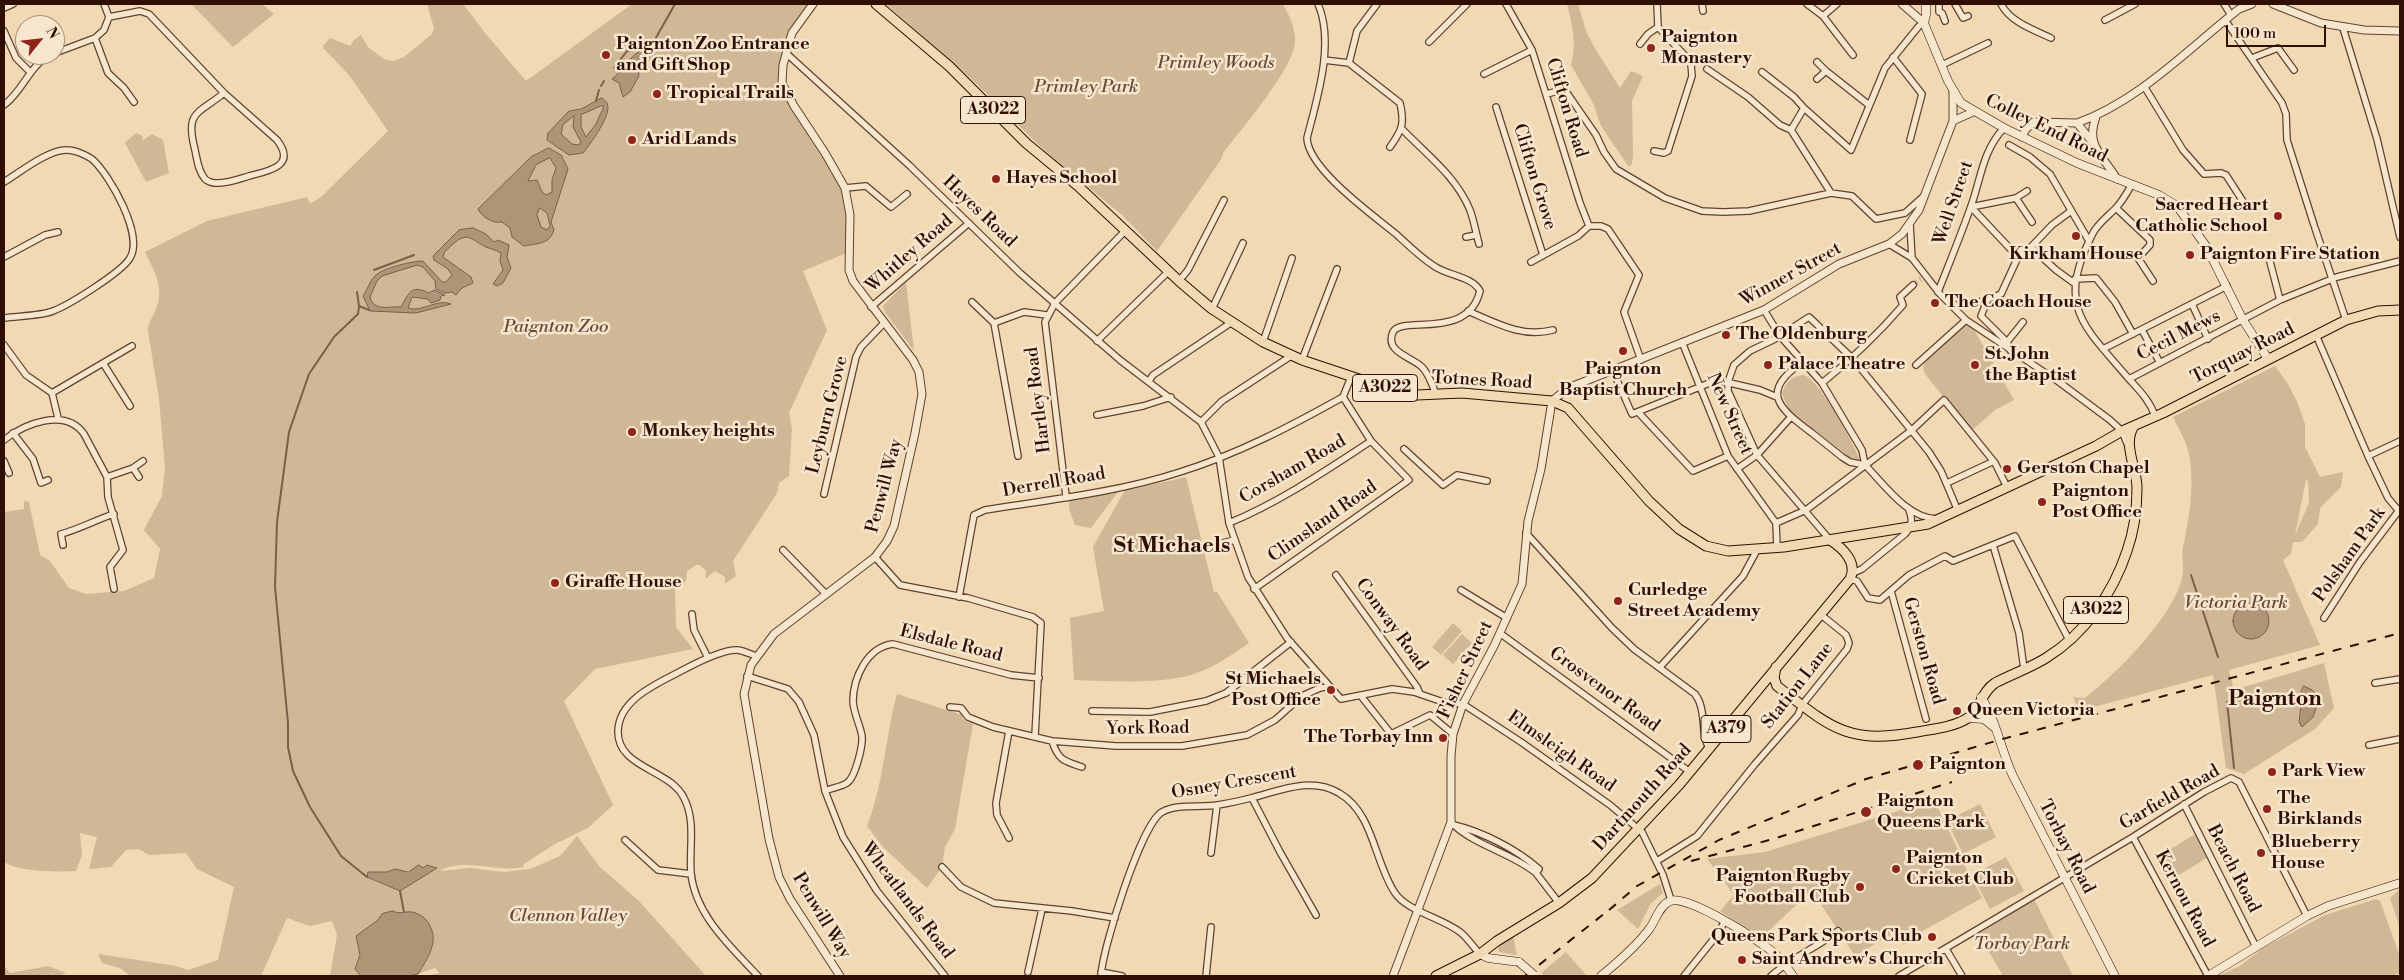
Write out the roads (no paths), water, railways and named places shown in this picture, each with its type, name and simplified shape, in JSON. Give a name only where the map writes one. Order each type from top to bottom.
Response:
[{"type":"main road","name":"Totnes Road","points":[[876,4],[949,66],[1026,143],[1078,186],[1168,272],[1212,309],[1263,342],[1291,356],[1351,377],[1417,395],[1462,393],[1552,401],[1568,408],[1649,500],[1679,529],[1706,546],[1728,551],[1757,550],[1922,526]]},
{"type":"main road","points":[[1924,23],[1926,4]]},
{"type":"main road","name":"Colley End Road","points":[[1924,23],[1953,91],[1962,103],[1973,112],[2004,128],[2019,144],[2132,184],[2165,198],[2177,206],[2203,241],[2243,320],[2268,359]]},
{"type":"main road","name":"Torquay Road","points":[[1922,526],[2105,442],[2122,431],[2156,416],[2268,359],[2318,338],[2346,320],[2368,314],[2400,310]]},
{"type":"main road","name":"A3022","points":[[1967,718],[1974,712],[1981,697],[1994,684],[2047,657],[2069,640],[2103,603],[2118,577],[2128,549],[2136,506],[2137,486],[2129,448],[2129,433],[2134,426]]},
{"type":"main road","points":[[2105,442],[2117,441],[2129,448]]},
{"type":"main road","points":[[1845,552],[1847,540],[1851,537]]},
{"type":"main road","points":[[1830,540],[1845,552],[1851,562],[1852,576]]},
{"type":"main road","name":"Dartmouth Road","points":[[1436,976],[1480,954],[1497,940],[1559,903],[1592,878],[1690,772],[1852,576]]},
{"type":"main road","points":[[1776,667],[1774,678],[1778,686],[1837,729],[1849,733],[1877,738],[1928,730],[1967,718],[1984,719],[1996,730]]},
{"type":"main road","points":[[1762,685],[1778,686]]},
{"type":"main road","name":"Torbay Road","points":[[1981,697],[1994,719],[1996,730],[2013,776],[2115,976]]},
{"type":"main road","points":[[2208,976],[2307,916],[2328,906],[2400,883]]},
{"type":"main road","points":[[1601,976],[1649,929],[1664,904],[1671,900],[1679,900],[1725,921],[1753,937],[1784,964],[1793,976]]},
{"type":"main road","points":[[1480,954],[1519,962],[1535,976]]},
{"type":"street","points":[[4,8],[13,4]]},
{"type":"street","points":[[65,49],[95,38],[104,30],[109,17],[104,4]]},
{"type":"street","points":[[786,53],[792,33],[814,4]]},
{"type":"street","points":[[1318,4],[1323,24],[1324,60],[1307,138],[1309,151],[1343,191],[1434,266],[1477,285],[1480,291],[1468,311],[1459,317],[1438,325],[1403,325],[1394,329],[1392,341],[1397,352],[1421,366],[1436,394]]},
{"type":"street","points":[[1349,63],[1357,31],[1377,4]]},
{"type":"street","points":[[1429,42],[1467,4]]},
{"type":"street","name":"Clifton Road","points":[[1506,4],[1532,50],[1580,202],[1590,226]]},
{"type":"street","points":[[1654,151],[1664,153],[1668,151],[1692,76],[1691,64],[1658,28],[1657,4]]},
{"type":"street","points":[[1702,4],[1703,11]]},
{"type":"street","points":[[1807,4],[1823,16],[1853,55]]},
{"type":"street","points":[[1823,16],[1836,4]]},
{"type":"street","name":"Colley End Road","points":[[1902,4],[1924,23]]},
{"type":"street","points":[[1939,4],[1939,12],[1942,13],[1945,21]]},
{"type":"street","points":[[1955,4],[1963,18],[1968,16]]},
{"type":"street","points":[[2001,4],[2012,18],[2051,38]]},
{"type":"street","points":[[2105,20],[2135,4]]},
{"type":"street","points":[[2224,4],[2231,15]]},
{"type":"street","points":[[2019,144],[2026,128],[2035,122],[2077,124],[2096,116],[2144,86],[2231,15],[2239,9],[2252,4]]},
{"type":"street","points":[[2273,4],[2283,5],[2306,18],[2343,28],[2400,31]]},
{"type":"street","points":[[109,17],[140,11],[150,14],[224,92],[267,130],[283,147],[284,159],[280,166],[274,170],[236,180],[215,183],[206,180],[200,171],[190,129],[191,120],[197,112],[224,92]]},
{"type":"street","points":[[2225,20],[2284,108],[2287,140],[2346,320]]},
{"type":"street","points":[[1762,72],[1794,97],[1851,150],[1879,81],[1893,58],[1924,23]]},
{"type":"street","points":[[1640,44],[1648,34],[1658,28]]},
{"type":"street","points":[[2343,28],[2377,139],[2400,237]]},
{"type":"street","points":[[4,31],[16,58],[30,72]]},
{"type":"street","points":[[95,38],[108,73],[124,88],[134,102]]},
{"type":"street","points":[[1942,65],[1988,43]]},
{"type":"street","points":[[2252,58],[2278,48],[2294,70]]},
{"type":"street","points":[[1484,74],[1532,50]]},
{"type":"street","name":"Penwill Way","points":[[786,53],[782,82],[794,106],[825,153],[845,188],[850,214],[850,275],[856,288],[913,360],[919,372],[922,394],[894,526],[887,541],[875,557],[774,634],[756,656],[747,676],[744,694],[773,856],[779,877],[790,899],[840,976]]},
{"type":"street","name":"Hayes Road","points":[[786,53],[1020,273],[1098,340],[1201,422]]},
{"type":"street","points":[[1893,58],[1922,94],[1910,140]]},
{"type":"street","points":[[1324,60],[1349,63],[1400,103],[1402,129],[1390,147]]},
{"type":"street","points":[[1817,62],[1869,105]]},
{"type":"street","points":[[4,105],[19,91],[36,65]]},
{"type":"street","points":[[1707,69],[1748,97],[1780,124],[1791,130],[1831,193]]},
{"type":"street","points":[[1817,79],[1826,71]]},
{"type":"street","points":[[2144,86],[2192,162],[2204,174],[2220,173],[2226,175],[2244,203]]},
{"type":"street","points":[[1547,94],[1561,90],[1567,93],[1616,169],[1665,198],[1691,208],[1723,212],[1749,211],[1831,193],[1848,194],[1855,198],[1876,219],[1905,213],[1924,196]]},
{"type":"street","name":"Winner Street","points":[[1552,401],[1568,388],[1764,310],[1839,264],[1889,244],[1910,224],[1919,210],[1953,121],[1953,91]]},
{"type":"street","name":"Clifton Grove","points":[[1496,107],[1543,255]]},
{"type":"street","points":[[1791,130],[1804,108]]},
{"type":"street","points":[[1953,121],[1973,112]]},
{"type":"street","points":[[2093,144],[2091,134],[2096,116]]},
{"type":"street","points":[[2077,124],[2118,179]]},
{"type":"street","name":"Well Street","points":[[1938,292],[1971,206],[1986,153],[2004,128]]},
{"type":"street","points":[[1402,129],[1437,162],[1457,187],[1470,211],[1479,244]]},
{"type":"street","points":[[2009,145],[2019,144],[2050,174],[2089,242]]},
{"type":"street","points":[[4,182],[54,153],[66,150],[78,152],[92,159],[119,198],[129,219],[133,239],[131,257],[118,271],[52,312],[4,318]]},
{"type":"street","points":[[2132,184],[2116,208],[2092,233],[2078,264],[2074,281],[2078,309],[2082,321],[2152,407],[2156,416]]},
{"type":"street","points":[[845,188],[866,186],[891,207],[907,194]]},
{"type":"street","points":[[1971,206],[2016,198],[2027,191]]},
{"type":"street","points":[[2016,198],[2032,222]]},
{"type":"street","points":[[1179,281],[1188,270],[1224,200]]},
{"type":"street","points":[[1954,297],[1973,304],[2001,294],[2018,257],[1971,206]]},
{"type":"street","points":[[2116,208],[2150,240],[2150,245],[2138,258],[2153,281]]},
{"type":"street","points":[[2071,211],[2052,225],[2031,247],[2056,270],[2074,281],[2096,278],[2115,302],[2133,334]]},
{"type":"street","name":"Whitley Road","points":[[871,307],[969,223]]},
{"type":"street","points":[[1910,224],[1912,258]]},
{"type":"street","points":[[1531,262],[1578,236],[1590,226],[1601,226],[1608,229],[1639,275],[1624,313],[1640,360]]},
{"type":"street","points":[[994,323],[1024,312],[1047,315],[1055,303],[1125,231]]},
{"type":"street","points":[[4,257],[45,235],[58,232]]},
{"type":"street","points":[[1466,237],[1476,235]]},
{"type":"street","points":[[1212,309],[1243,243]]},
{"type":"street","points":[[1889,244],[1912,258],[1924,277],[1966,320],[2059,382],[2122,431],[2129,448]]},
{"type":"street","points":[[2268,254],[2280,300]]},
{"type":"street","points":[[1263,342],[1292,258]]},
{"type":"street","name":"Cecil Mews","points":[[2129,379],[2280,300],[2332,280],[2400,261]]},
{"type":"street","points":[[1302,360],[1337,269]]},
{"type":"street","points":[[1098,340],[1168,272]]},
{"type":"street","points":[[1822,383],[1853,359],[1880,331],[1903,305],[1900,297],[1913,285]]},
{"type":"street","points":[[2103,349],[2227,286]]},
{"type":"street","points":[[1988,299],[1982,316],[2007,342],[2010,351]]},
{"type":"street","points":[[972,302],[994,323],[1018,456]]},
{"type":"street","points":[[2192,304],[2208,339]]},
{"type":"street","points":[[1764,310],[1780,336],[1822,383],[1862,450],[1865,465],[1909,510],[1922,518],[1940,519]]},
{"type":"street","points":[[1468,311],[1524,333],[1542,333],[1553,330]]},
{"type":"street","name":"Hartley Road","points":[[1047,315],[1045,322],[1066,496]]},
{"type":"street","points":[[1830,540],[1757,455],[1728,391],[1728,382],[1734,365],[1750,352],[1780,336],[1808,317],[1853,359],[1912,430],[1929,452],[1947,483],[1958,511]]},
{"type":"street","points":[[1916,365],[1966,320]]},
{"type":"street","points":[[1149,381],[1232,322]]},
{"type":"street","points":[[2007,342],[2023,322]]},
{"type":"street","name":"Leyburn Grove","points":[[824,494],[856,357],[861,347],[884,323]]},
{"type":"street","points":[[2142,330],[2160,363]]},
{"type":"street","points":[[2318,338],[2368,456],[2388,498],[2399,510]]},
{"type":"street","name":"New Street","points":[[1682,342],[1728,456],[1776,523]]},
{"type":"street","points":[[52,393],[132,346]]},
{"type":"street","points":[[5,350],[26,375],[52,393],[58,418]]},
{"type":"street","points":[[1291,356],[1222,401],[1201,422],[1218,457],[1229,523],[1254,590],[1291,642],[1341,699],[1392,689],[1420,694],[1444,702],[1464,704]]},
{"type":"street","points":[[1777,397],[1784,377],[1803,362]]},
{"type":"street","points":[[103,363],[130,406]]},
{"type":"street","points":[[1613,371],[1631,414],[1717,380],[1728,382],[1777,397],[1790,418],[1850,462],[1865,465]]},
{"type":"street","points":[[1351,377],[1343,397],[1371,442]]},
{"type":"street","points":[[1098,416],[1143,406],[1171,397]]},
{"type":"street","name":"Derrell Road","points":[[960,597],[974,515],[985,510],[1121,487],[1180,472],[1279,432],[1343,397]]},
{"type":"street","points":[[1777,547],[1776,523],[1806,510],[1912,430],[1944,400],[1992,462],[1995,463],[2007,487]]},
{"type":"street","name":"Fisher Street","points":[[1393,976],[1453,823],[1451,756],[1453,734],[1464,704],[1500,634],[1522,584],[1526,533],[1541,469],[1552,401]]},
{"type":"street","points":[[1638,412],[1693,471],[1728,456]]},
{"type":"street","points":[[4,440],[13,433],[44,420],[58,418],[81,430],[107,477],[108,497],[123,550],[110,567],[114,589]]},
{"type":"street","points":[[1737,469],[1757,455],[1790,418]]},
{"type":"street","points":[[13,433],[33,460],[41,483]]},
{"type":"street","points":[[2368,456],[2400,441]]},
{"type":"street","name":"Climsland Road","points":[[1254,590],[1409,480],[1371,442]]},
{"type":"street","name":"Corsham Road","points":[[1229,523],[1256,512],[1371,442]]},
{"type":"street","points":[[1404,449],[1442,484],[1457,475],[1487,481]]},
{"type":"street","points":[[4,462],[9,472]]},
{"type":"street","points":[[107,477],[133,468],[143,462]]},
{"type":"street","points":[[1947,483],[1992,462]]},
{"type":"street","points":[[133,468],[139,477]]},
{"type":"street","points":[[33,485],[48,480]]},
{"type":"street","points":[[1909,510],[1912,518],[1910,528]]},
{"type":"street","name":"Polsham Park","points":[[2324,618],[2360,562],[2399,510]]},
{"type":"street","points":[[62,545],[61,534],[79,530],[91,522],[114,514]]},
{"type":"street","name":"Dartmouth Road","points":[[1852,576],[1910,528]]},
{"type":"street","points":[[1526,533],[1612,628],[1634,649],[1660,667],[1698,699],[1701,704],[1705,741],[1709,749]]},
{"type":"street","points":[[1852,576],[1864,593],[1874,600],[1880,600],[1909,575],[1945,556],[1953,561],[2015,536],[2069,640]]},
{"type":"street","points":[[1204,548],[1234,540]]},
{"type":"street","points":[[1992,546],[2019,634],[2024,669]]},
{"type":"street","points":[[784,550],[826,594]]},
{"type":"street","points":[[1660,667],[1743,576],[1757,550]]},
{"type":"street","points":[[875,557],[900,585],[960,597],[1033,617],[1042,625],[1035,736]]},
{"type":"street","name":"Conway Road","points":[[1336,575],[1420,694]]},
{"type":"street","points":[[1461,590],[1507,618]]},
{"type":"street","name":"Gerston Road","points":[[1890,591],[1926,719]]},
{"type":"street","points":[[692,614],[694,630],[708,658]]},
{"type":"street","name":"Station Lane","points":[[1656,861],[1698,836],[1755,764],[1798,714],[1802,705],[1849,643],[1846,635],[1820,614]]},
{"type":"street","name":"Grosvenor Road","points":[[1500,634],[1690,772]]},
{"type":"street","points":[[1092,711],[1150,712],[1206,701],[1226,693],[1291,642]]},
{"type":"street","name":"Elsdale Road","points":[[825,791],[848,783],[853,776],[862,738],[853,704],[855,687],[865,662],[880,647],[894,644],[1011,675],[1039,678]]},
{"type":"street","points":[[756,656],[736,650],[708,658],[637,697],[622,713],[618,732],[619,740],[626,753],[677,787],[684,797],[691,824],[691,874],[703,911],[758,976]]},
{"type":"street","name":"Wheatlands Road","points":[[747,676],[788,689],[799,702],[814,735],[825,791],[843,837],[877,891],[945,976]]},
{"type":"street","points":[[2375,684],[2400,679]]},
{"type":"street","name":"York Road","points":[[950,706],[961,708],[968,717],[1010,731],[1052,741],[1116,746],[1182,746],[1246,735],[1275,720],[1302,696],[1329,686]]},
{"type":"street","points":[[1361,696],[1391,734],[1430,715],[1453,734]]},
{"type":"street","points":[[961,708],[963,699]]},
{"type":"street","name":"Elmsleigh Road","points":[[1464,704],[1610,805],[1638,828]]},
{"type":"street","points":[[1009,838],[997,815],[996,803],[1010,731]]},
{"type":"street","points":[[2369,745],[2400,738]]},
{"type":"street","points":[[1052,741],[1056,755],[1067,762],[1082,767]]},
{"type":"street","name":"Garfield Road","points":[[1899,976],[2133,837],[2224,780],[2231,778],[2238,782],[2307,916]]},
{"type":"street","name":"Osney Crescent","points":[[1101,974],[1124,889],[1153,820],[1160,813],[1170,808],[1217,805],[1311,784],[1340,793],[1363,818],[1396,894],[1408,905],[1460,932],[1480,954]]},
{"type":"street","points":[[1252,798],[1316,915]]},
{"type":"street","name":"Beach Road","points":[[2184,804],[2256,947]]},
{"type":"street","points":[[1211,853],[1217,805]]},
{"type":"street","points":[[1453,823],[1529,860],[1539,869],[1536,874],[1559,903]]},
{"type":"street","points":[[1638,828],[1642,832],[1656,861],[1671,900]]},
{"type":"street","name":"Kernou Road","points":[[2133,837],[2208,976]]},
{"type":"street","points":[[624,840],[658,870],[691,874]]},
{"type":"street","points":[[942,867],[961,887],[978,897],[994,903],[1072,911],[1116,918]]},
{"type":"street","points":[[1028,972],[1042,909]]},
{"type":"street","points":[[1684,976],[1717,935],[1725,921]]},
{"type":"street","points":[[1206,976],[1211,927]]},
{"type":"street","points":[[1771,976],[1784,964],[1823,942],[1838,931]]},
{"type":"street","points":[[1946,949],[1962,976]]},
{"type":"street","points":[[1101,974],[1122,976]]},
{"type":"waterway","points":[[649,50],[675,4]]},
{"type":"waterway","points":[[614,68],[627,51],[650,48]]},
{"type":"waterway","points":[[601,86],[604,81]]},
{"type":"waterway","points":[[596,101],[599,90]]},
{"type":"waterway","points":[[374,270],[414,255]]},
{"type":"waterway","points":[[357,292],[359,306]]},
{"type":"waterway","points":[[367,877],[341,856],[310,807],[293,771],[288,747],[288,723],[275,587],[277,522],[289,432],[309,374],[334,337],[358,314],[359,306],[369,310]]},
{"type":"waterway","points":[[2191,575],[2218,657]]},
{"type":"waterway","points":[[2227,702],[2234,768]]},
{"type":"waterway","points":[[400,891],[404,912]]},
{"type":"tunnel","points":[[1913,285],[1921,279]]},
{"type":"railway","points":[[1609,910],[1637,886],[1719,840],[1866,779],[1999,740],[2400,633]]},
{"type":"railway","points":[[1691,861],[1773,839],[1952,782]]},
{"type":"railway","points":[[1525,976],[1614,906]]},
{"type":"place","name":"Paignton Monastery","points":[[1651,48]]},
{"type":"place","name":"Paignton Zoo Entrance and Gift Shop","points":[[606,55]]},
{"type":"place","name":"Tropical Trails","points":[[657,94]]},
{"type":"place","name":"Arid Lands","points":[[632,140]]},
{"type":"place","name":"Hayes School","points":[[996,179]]},
{"type":"place","name":"Sacred Heart Catholic School","points":[[2278,216]]},
{"type":"place","name":"Kirkham House","points":[[2076,236]]},
{"type":"place","name":"Paignton Fire Station","points":[[2190,255]]},
{"type":"place","name":"The Coach House","points":[[1935,303]]},
{"type":"place","name":"The Oldenburg","points":[[1726,335]]},
{"type":"place","name":"Paignton Baptist Church","points":[[1623,351]]},
{"type":"place","name":"Palace Theatre","points":[[1768,365]]},
{"type":"place","name":"St. John the Baptist","points":[[1975,365]]},
{"type":"place","name":"Monkey heights","points":[[632,432]]},
{"type":"place","name":"Gerston Chapel","points":[[2007,469]]},
{"type":"place","name":"Paignton Post Office","points":[[2042,502]]},
{"type":"place","name":"Giraffe House","points":[[555,583]]},
{"type":"place","name":"Curledge Street Academy","points":[[1618,601]]},
{"type":"place","name":"St Michaels Post Office","points":[[1331,690]]},
{"type":"place","name":"Queen Victoria","points":[[1957,711]]},
{"type":"place","name":"The Torbay Inn","points":[[1443,738]]},
{"type":"place","name":"Paignton","points":[[1918,765]]},
{"type":"place","name":"Park View","points":[[2272,772]]},
{"type":"place","name":"The Birklands","points":[[2267,809]]},
{"type":"place","name":"Paignton Queens Park","points":[[1866,812]]},
{"type":"place","name":"Blueberry House","points":[[2261,853]]},
{"type":"place","name":"Paignton Cricket Club","points":[[1896,869]]},
{"type":"place","name":"Paignton Rugby Football Club","points":[[1860,887]]},
{"type":"place","name":"Queens Park Sports Club","points":[[1932,937]]},
{"type":"place","name":"Saint Andrew's Church","points":[[1742,960]]},
{"type":"district","name":"St Michaels","points":[[1172,547]]},
{"type":"district","name":"Paignton","points":[[2275,700]]},
{"type":"park label","name":"Primley Woods","points":[[1216,64]]},
{"type":"park label","name":"Primley Park","points":[[1086,88]]},
{"type":"park label","name":"Paignton Zoo","points":[[556,328]]},
{"type":"park label","name":"Victoria Park","points":[[2236,604]]},
{"type":"park label","name":"Clennon Valley","points":[[568,917]]},
{"type":"park label","name":"Torbay Park","points":[[2022,945]]}]
